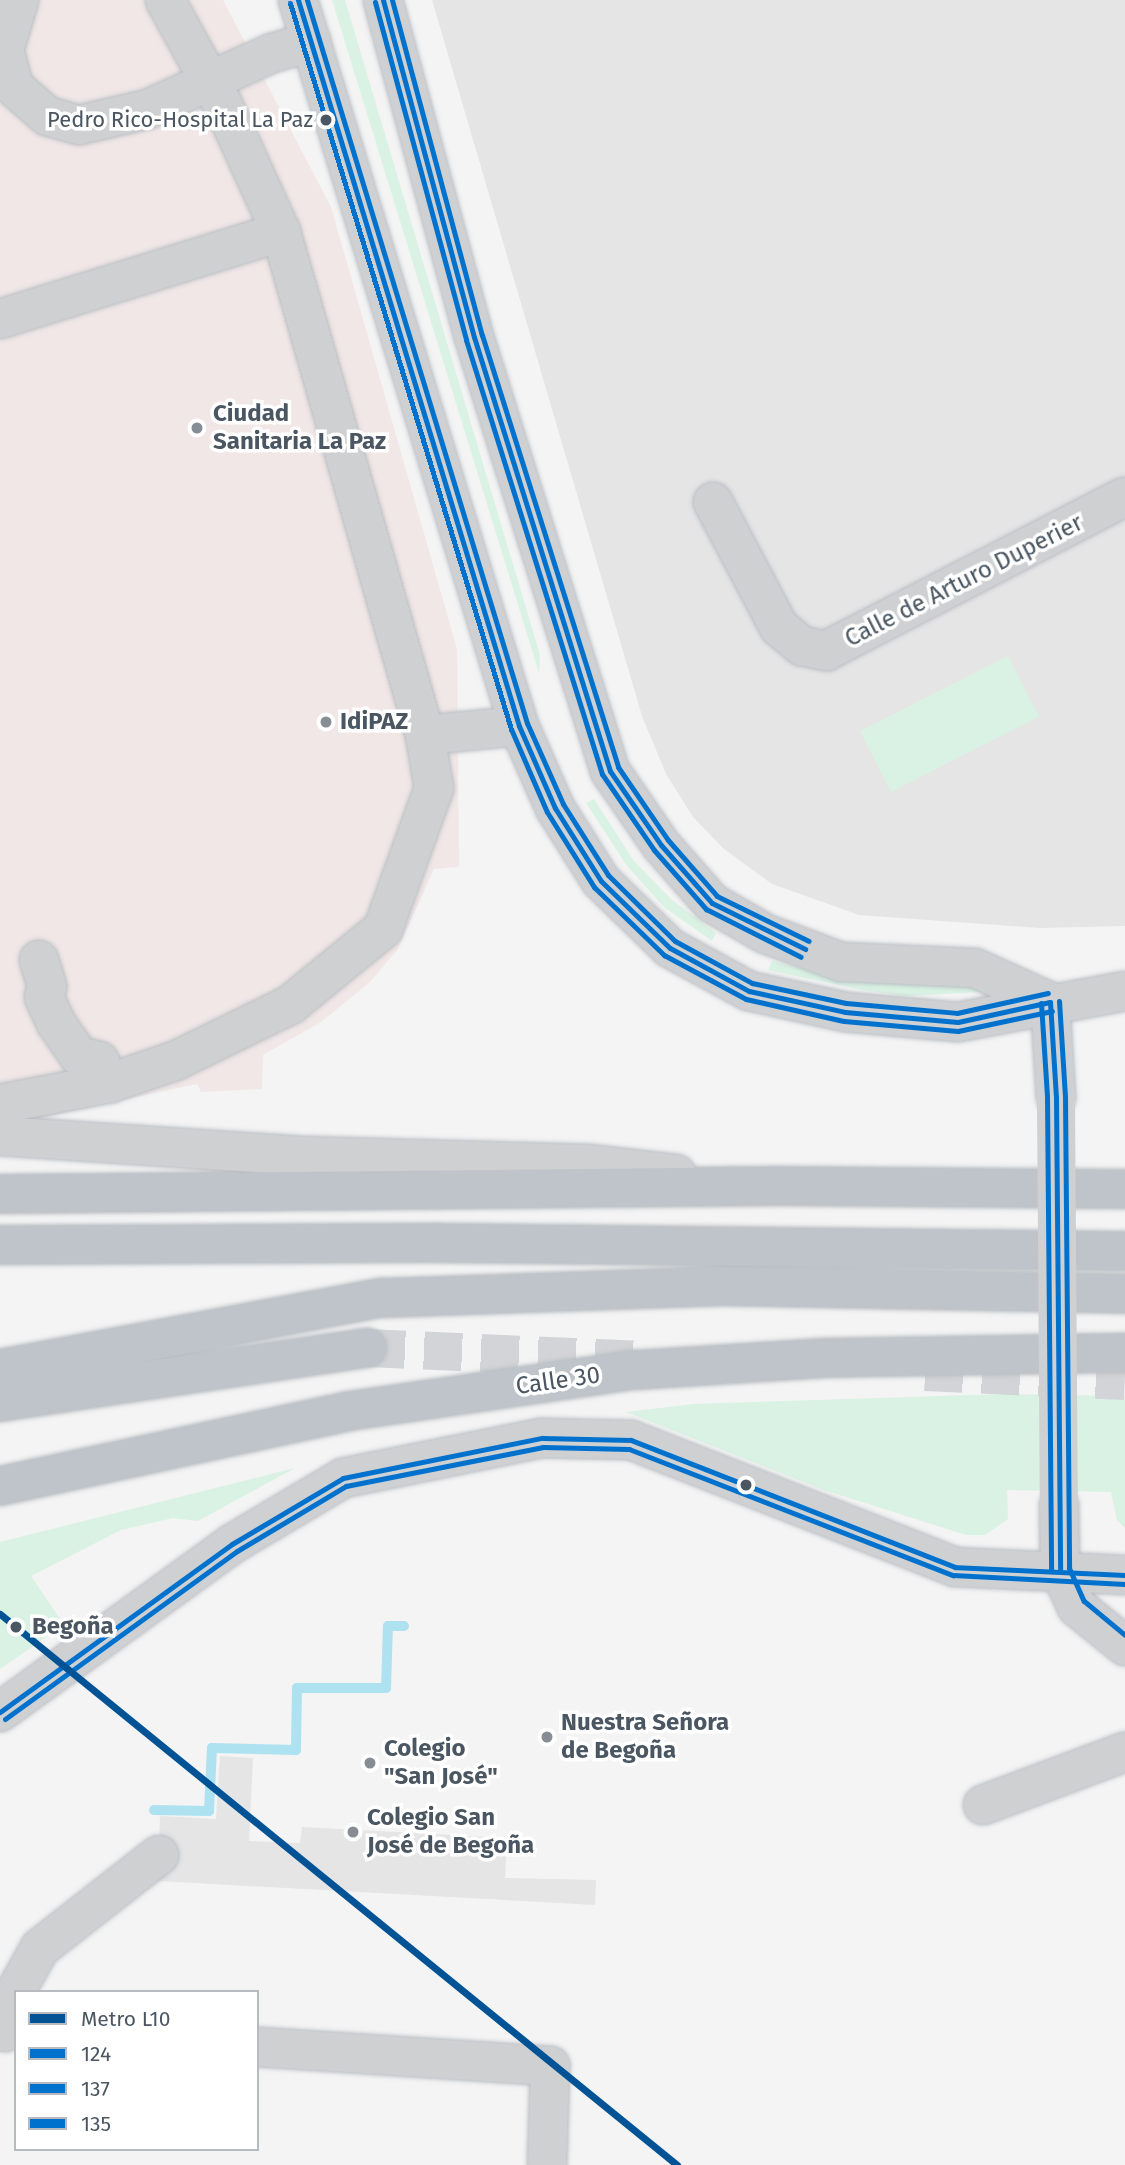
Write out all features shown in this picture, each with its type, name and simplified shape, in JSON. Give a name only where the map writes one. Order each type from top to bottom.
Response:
[{"type":"highway","points":[[0,1194],[775,1186],[1125,1189]]},
{"type":"highway","points":[[0,1245],[440,1243],[1125,1251]]},
{"type":"highway","points":[[0,1369],[381,1298],[719,1286],[1125,1294]]},
{"type":"highway","points":[[0,1402],[367,1348]]},
{"type":"highway","name":"Calle 30","points":[[0,1486],[349,1411],[635,1370],[825,1358],[1125,1353]]},
{"type":"street","points":[[19,0],[4,50],[14,87],[47,116],[79,125],[113,120],[311,42]]},
{"type":"street","points":[[0,1104],[105,1072],[177,1060],[290,1005],[383,929],[434,788],[425,735],[281,232],[209,80],[165,0]]},
{"type":"street","points":[[298,0],[519,726],[555,808],[601,881],[670,948],[749,991],[845,1012],[958,1022],[1050,1002],[1125,990]]},
{"type":"street","points":[[383,0],[474,337],[610,771],[660,845],[712,903],[766,934],[841,962],[975,968],[1050,1002]]},
{"type":"street","points":[[0,319],[281,232]]},
{"type":"street","name":"Calle de Arturo Duperier","points":[[713,502],[779,627],[802,646],[826,651],[1125,497]]},
{"type":"street","points":[[425,735],[519,726]]},
{"type":"street","points":[[43,973],[44,997],[79,1056],[105,1072]]},
{"type":"street","points":[[1050,1002],[1056,1097],[1060,1570],[1077,1607],[1125,1646]]},
{"type":"street","points":[[0,1136],[302,1156],[587,1164],[775,1186]]},
{"type":"street","points":[[0,1712],[232,1544],[342,1478],[542,1438],[631,1440],[955,1567],[1125,1575]]},
{"type":"street","points":[[1004,1568],[1026,1550],[1059,1506]]},
{"type":"street","points":[[983,1805],[1125,1752]]},
{"type":"street","points":[[16,1990],[40,1948],[159,1855]]},
{"type":"street","points":[[7,2032],[14,1994]]},
{"type":"street","points":[[259,2048],[550,2066],[547,2165]]},
{"type":"shaded area","name":"Ciudad Sanitaria La Paz","points":[[0,0],[223,0],[331,207],[457,649],[459,867],[434,869],[398,949],[369,983],[321,1022],[263,1055],[262,1089],[201,1092],[197,1084],[0,1127]]},
{"type":"shaded area","points":[[432,0],[1125,0],[1125,926],[1039,928],[859,915],[772,884],[724,849],[693,817],[666,774],[642,716]]},
{"type":"shaded area","name":"Colegio San José de Begoña","points":[[220,1756],[253,1758],[249,1841],[300,1843],[302,1827],[507,1838],[505,1878],[596,1880],[595,1905],[158,1881],[160,1816],[216,1819]]},
{"type":"green space","points":[[332,0],[345,0],[540,655],[539,673]]},
{"type":"green space","points":[[1008,656],[1039,717],[891,792],[860,731]]},
{"type":"green space","points":[[594,799],[634,861],[672,900],[716,933],[712,941],[664,907],[627,866],[586,803]]},
{"type":"green space","points":[[772,961],[838,978],[977,987],[982,992],[906,996],[862,990],[768,970]]},
{"type":"green space","points":[[1004,1394],[1125,1396],[1125,1528],[1117,1520],[1111,1492],[1007,1490],[1008,1519],[985,1535],[966,1535],[824,1490],[626,1412],[694,1404]]},
{"type":"green space","points":[[295,1468],[198,1521],[173,1518],[121,1530],[31,1576],[64,1625],[0,1669],[0,1542]]},
{"type":"waterway","points":[[154,1810],[209,1811],[212,1748],[296,1750],[297,1688],[386,1688],[388,1626],[404,1626]]},
{"type":"tunnel","points":[[367,1348],[638,1360]]},
{"type":"tunnel","points":[[925,1372],[1125,1381]]},
{"type":"metro line","name":"L10","points":[[0,1614],[677,2165]]},
{"type":"transit line","name":"124","points":[[298,0],[519,726],[555,808],[601,881],[670,948],[749,991],[845,1012],[958,1022],[1050,1002]]},
{"type":"transit line","name":"135","points":[[307,0],[527,723],[563,804],[608,875],[675,941],[752,983],[846,1003],[957,1013],[1048,993]]},
{"type":"transit line","name":"124","points":[[383,0],[474,337],[610,771],[661,845],[712,903],[805,949]]},
{"type":"transit line","name":"135","points":[[392,0],[482,335],[618,767],[668,840],[717,896],[809,941]]},
{"type":"transit line","name":"137","points":[[375,2],[466,340],[602,774],[654,850],[706,909],[801,957]]},
{"type":"transit line","name":"137","points":[[290,3],[511,729],[547,812],[594,887],[664,955],[746,999],[844,1021],[958,1031],[1052,1011]]},
{"type":"transit line","name":"135","points":[[1059,1001],[1065,1097],[1069,1568],[1084,1601],[1125,1635]]},
{"type":"transit line","name":"124","points":[[1050,1002],[1056,1097],[1060,1570]]},
{"type":"transit line","name":"137","points":[[1041,1003],[1047,1097],[1051,1570]]},
{"type":"transit line","name":"124","points":[[0,1712],[232,1544],[343,1478],[542,1438],[631,1440],[955,1567],[1125,1575]]},
{"type":"transit line","name":"137","points":[[5,1719],[237,1551],[346,1486],[543,1447],[629,1449],[953,1575],[1125,1584]]},
{"type":"place","name":"Pedro Rico-Hospital La Paz","points":[[326,120]]},
{"type":"place","name":"Ciudad Sanitaria La Paz","points":[[197,428]]},
{"type":"place","name":"IdiPAZ","points":[[326,722]]},
{"type":"place","name":"Begoña","points":[[16,1627]]},
{"type":"place","name":"Nuestra Señora de Begoña","points":[[547,1737]]},
{"type":"place","name":"Colegio \"San José\"","points":[[370,1763]]},
{"type":"place","name":"Colegio San José de Begoña","points":[[353,1832]]}]
